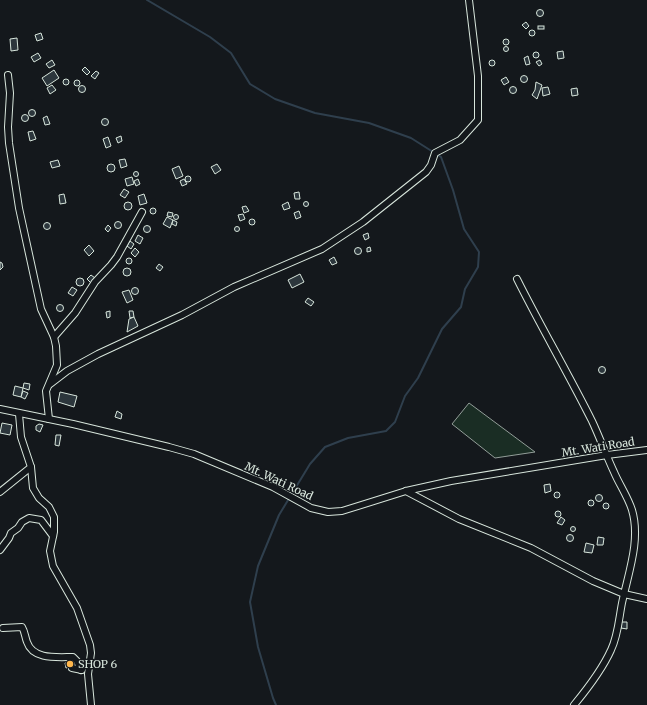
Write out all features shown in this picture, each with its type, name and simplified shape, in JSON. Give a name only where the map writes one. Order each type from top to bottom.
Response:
[{"type":"street","points":[[50,384],[71,369],[98,354],[182,314],[238,285],[322,249],[364,222],[426,172],[431,165],[435,153],[460,140],[478,120],[478,76],[469,0]]},
{"type":"street","points":[[8,75],[10,93],[8,127],[9,143],[18,208],[42,309],[54,337],[56,346],[57,365],[46,391],[49,419]]},
{"type":"street","points":[[54,337],[75,313],[95,282],[117,257],[142,212]]},
{"type":"street","points":[[517,279],[578,392],[632,510],[634,545],[612,648],[603,667],[574,705]]},
{"type":"street","name":"Mt. Wati Road","points":[[0,410],[118,434],[194,454],[273,487],[311,508],[328,512],[342,512],[406,491],[490,474],[647,450]]},
{"type":"street","points":[[19,414],[20,437],[32,467],[33,488],[39,498],[49,507],[54,517],[53,536],[50,551],[53,566],[77,608],[90,645],[91,653],[88,679],[91,705]]},
{"type":"street","points":[[0,492],[32,467]]},
{"type":"street","points":[[406,491],[458,519],[531,548],[593,581],[624,594],[647,599]]},
{"type":"street","points":[[0,550],[11,533],[18,528],[22,522],[29,518],[41,520],[53,536]]},
{"type":"street","points":[[3,628],[22,627],[26,633],[27,642],[34,653],[47,656],[73,657],[77,661],[81,670]]},
{"type":"street","points":[[72,668],[88,670]]},
{"type":"street","points":[[88,679],[86,689],[89,694],[88,705]]},
{"type":"green space","points":[[469,403],[535,452],[495,458],[452,424]]},
{"type":"building","points":[[540,10],[543,13],[540,16],[537,13]]},
{"type":"building","points":[[526,22],[529,26],[526,29],[522,25]]},
{"type":"building","points":[[538,26],[544,26],[544,29],[538,29]]},
{"type":"building","points":[[532,30],[535,33],[532,36],[529,33]]},
{"type":"building","points":[[41,33],[43,39],[37,41],[35,35]]},
{"type":"building","points":[[17,38],[18,50],[11,51],[10,39]]},
{"type":"building","points":[[506,39],[509,42],[506,45],[503,42]]},
{"type":"building","points":[[504,47],[508,47],[508,51],[504,51]]},
{"type":"building","points":[[563,51],[564,58],[558,59],[557,52]]},
{"type":"building","points":[[536,52],[539,55],[536,58],[533,55]]},
{"type":"building","points":[[38,53],[41,58],[34,62],[31,57]]},
{"type":"building","points":[[528,56],[530,64],[526,65],[524,58]]},
{"type":"building","points":[[52,60],[55,65],[49,68],[46,64]]},
{"type":"building","points":[[492,60],[495,63],[492,66],[489,63]]},
{"type":"building","points":[[540,60],[542,64],[539,66],[536,62]]},
{"type":"building","points":[[85,67],[90,72],[87,75],[82,70]]},
{"type":"building","points":[[54,70],[59,78],[47,86],[42,78]]},
{"type":"building","points":[[96,71],[99,73],[95,79],[91,76]]},
{"type":"building","points":[[524,75],[528,79],[524,83],[520,79]]},
{"type":"building","points":[[506,77],[509,82],[504,85],[501,80]]},
{"type":"building","points":[[66,79],[69,82],[66,85],[63,82]]},
{"type":"building","points":[[77,80],[80,83],[77,86],[74,83]]},
{"type":"building","points":[[536,82],[542,85],[537,99],[532,95],[535,90]]},
{"type":"building","points":[[52,85],[56,90],[50,94],[47,88]]},
{"type":"building","points":[[82,86],[85,89],[82,92],[79,89]]},
{"type":"building","points":[[513,86],[517,90],[513,94],[509,90]]},
{"type":"building","points":[[548,87],[550,94],[543,96],[542,88]]},
{"type":"building","points":[[577,88],[578,95],[572,96],[571,89]]},
{"type":"building","points":[[32,109],[35,110],[35,116],[32,117],[29,116],[28,113],[29,110]]},
{"type":"building","points":[[25,115],[28,118],[25,121],[22,118]]},
{"type":"building","points":[[47,116],[50,124],[45,125],[43,118]]},
{"type":"building","points":[[105,119],[108,122],[105,125],[102,122]]},
{"type":"building","points":[[33,131],[36,139],[30,141],[28,132]]},
{"type":"building","points":[[121,136],[122,141],[118,143],[116,138]]},
{"type":"building","points":[[108,137],[111,146],[106,148],[103,139]]},
{"type":"building","points":[[125,159],[127,166],[121,168],[119,160]]},
{"type":"building","points":[[58,160],[60,166],[52,168],[50,162]]},
{"type":"building","points":[[109,164],[113,164],[115,168],[113,172],[109,172],[107,170],[107,166]]},
{"type":"building","points":[[217,164],[221,170],[215,174],[211,167]]},
{"type":"building","points":[[179,166],[183,176],[176,179],[172,169]]},
{"type":"building","points":[[136,171],[139,174],[136,177],[133,174]]},
{"type":"building","points":[[188,176],[191,179],[188,182],[185,179]]},
{"type":"building","points":[[132,177],[134,184],[127,186],[125,179]]},
{"type":"building","points":[[138,179],[140,184],[136,186],[134,181]]},
{"type":"building","points":[[184,179],[187,184],[182,186],[180,181]]},
{"type":"building","points":[[124,189],[129,192],[125,198],[120,195]]},
{"type":"building","points":[[299,192],[300,199],[295,199],[294,193]]},
{"type":"building","points":[[64,194],[66,203],[60,204],[59,195]]},
{"type":"building","points":[[144,194],[147,203],[140,205],[138,196]]},
{"type":"building","points":[[128,202],[131,203],[131,209],[128,210],[125,209],[124,206],[125,203]]},
{"type":"building","points":[[288,202],[290,208],[284,210],[282,205]]},
{"type":"building","points":[[304,202],[308,202],[308,206],[304,206]]},
{"type":"building","points":[[246,206],[249,211],[244,213],[242,207]]},
{"type":"building","points":[[153,208],[156,211],[153,214],[150,211]]},
{"type":"building","points":[[299,211],[301,217],[296,219],[294,213]]},
{"type":"building","points":[[168,212],[173,213],[172,217],[167,216]]},
{"type":"building","points":[[243,214],[245,219],[240,221],[238,215]]},
{"type":"building","points":[[174,215],[178,215],[178,219],[174,219]]},
{"type":"building","points":[[167,217],[173,220],[170,228],[163,224]]},
{"type":"building","points":[[252,219],[255,222],[252,225],[249,222]]},
{"type":"building","points":[[173,220],[177,222],[176,226],[172,224]]},
{"type":"building","points":[[47,222],[50,223],[50,229],[47,230],[44,229],[43,226],[44,223]]},
{"type":"building","points":[[118,222],[121,225],[118,228],[115,225]]},
{"type":"building","points":[[108,225],[111,228],[108,232],[105,229]]},
{"type":"building","points":[[147,225],[150,226],[150,232],[147,233],[144,232],[143,229],[144,226]]},
{"type":"building","points":[[237,226],[240,229],[237,232],[234,229]]},
{"type":"building","points":[[368,233],[369,238],[365,240],[363,235]]},
{"type":"building","points":[[138,235],[143,238],[140,244],[135,241]]},
{"type":"building","points":[[130,241],[134,244],[131,249],[127,246]]},
{"type":"building","points":[[89,245],[94,251],[89,256],[84,250]]},
{"type":"building","points":[[370,247],[371,251],[367,252],[367,248]]},
{"type":"building","points":[[135,248],[139,252],[135,257],[131,253]]},
{"type":"building","points":[[358,248],[361,251],[358,254],[355,251]]},
{"type":"building","points":[[334,257],[337,263],[332,265],[329,260]]},
{"type":"building","points":[[129,258],[132,261],[129,264],[126,261]]},
{"type":"building","points":[[0,262],[2,263],[3,267],[0,270]]},
{"type":"building","points":[[159,264],[163,267],[160,271],[156,268]]},
{"type":"building","points":[[127,268],[130,269],[130,275],[127,276],[124,275],[123,272],[124,269]]},
{"type":"building","points":[[300,274],[304,282],[292,288],[288,280]]},
{"type":"building","points":[[91,275],[95,278],[91,283],[87,279]]},
{"type":"building","points":[[78,278],[82,278],[84,282],[82,286],[78,286],[76,284],[76,280]]},
{"type":"building","points":[[72,287],[77,290],[73,296],[68,293]]},
{"type":"building","points":[[135,287],[138,288],[138,294],[135,295],[132,294],[131,291],[132,288]]},
{"type":"building","points":[[129,290],[133,300],[127,303],[122,292]]},
{"type":"building","points":[[308,298],[314,302],[311,306],[305,302]]},
{"type":"building","points":[[60,304],[63,305],[63,311],[60,312],[57,311],[56,308],[57,305]]},
{"type":"building","points":[[110,311],[110,317],[107,318],[106,312]]},
{"type":"building","points":[[129,311],[133,311],[134,317],[130,318]]},
{"type":"building","points":[[134,317],[138,326],[127,332],[129,319]]},
{"type":"building","points":[[602,367],[605,370],[602,373],[599,370]]},
{"type":"building","points":[[24,383],[30,384],[29,390],[23,388]]},
{"type":"building","points":[[15,386],[23,388],[21,397],[13,395]]},
{"type":"building","points":[[23,391],[28,393],[25,399],[21,397]]},
{"type":"building","points":[[60,392],[77,396],[74,407],[58,402]]},
{"type":"building","points":[[117,411],[122,414],[121,419],[115,417]]},
{"type":"building","points":[[2,423],[12,425],[10,435],[0,433]]},
{"type":"building","points":[[39,424],[43,425],[40,432],[36,430],[36,426]]},
{"type":"building","points":[[56,435],[61,435],[59,446],[55,445]]},
{"type":"building","points":[[550,484],[551,491],[545,493],[544,485]]},
{"type":"building","points":[[557,492],[560,495],[557,498],[554,495]]},
{"type":"building","points":[[599,494],[602,495],[602,501],[599,502],[596,501],[595,498],[596,495]]},
{"type":"building","points":[[591,500],[594,503],[591,506],[588,503]]},
{"type":"building","points":[[606,503],[609,506],[606,509],[603,506]]},
{"type":"building","points":[[558,511],[561,514],[558,517],[555,514]]},
{"type":"building","points":[[561,517],[565,520],[562,525],[557,523]]},
{"type":"building","points":[[573,526],[576,529],[573,532],[570,529]]},
{"type":"building","points":[[570,535],[573,538],[570,541],[567,538]]},
{"type":"building","points":[[598,537],[604,538],[603,545],[597,545]]},
{"type":"building","points":[[586,543],[594,545],[592,553],[584,552]]},
{"type":"building","points":[[621,622],[627,622],[627,629],[621,628]]},
{"type":"building","name":"SHOP 6","points":[[74,660],[76,665],[66,668],[65,663]]},
{"type":"waterway","points":[[147,0],[210,37],[231,53],[250,84],[275,99],[315,113],[369,123],[411,138],[441,157],[453,190],[464,229],[479,252],[478,267],[465,289],[461,307],[442,329],[418,378],[405,396],[395,422],[386,431],[348,438],[325,447],[310,464],[279,515],[258,566],[250,602],[258,647],[276,705]]},
{"type":"place","name":"SHOP 6","points":[[70,664]]}]
